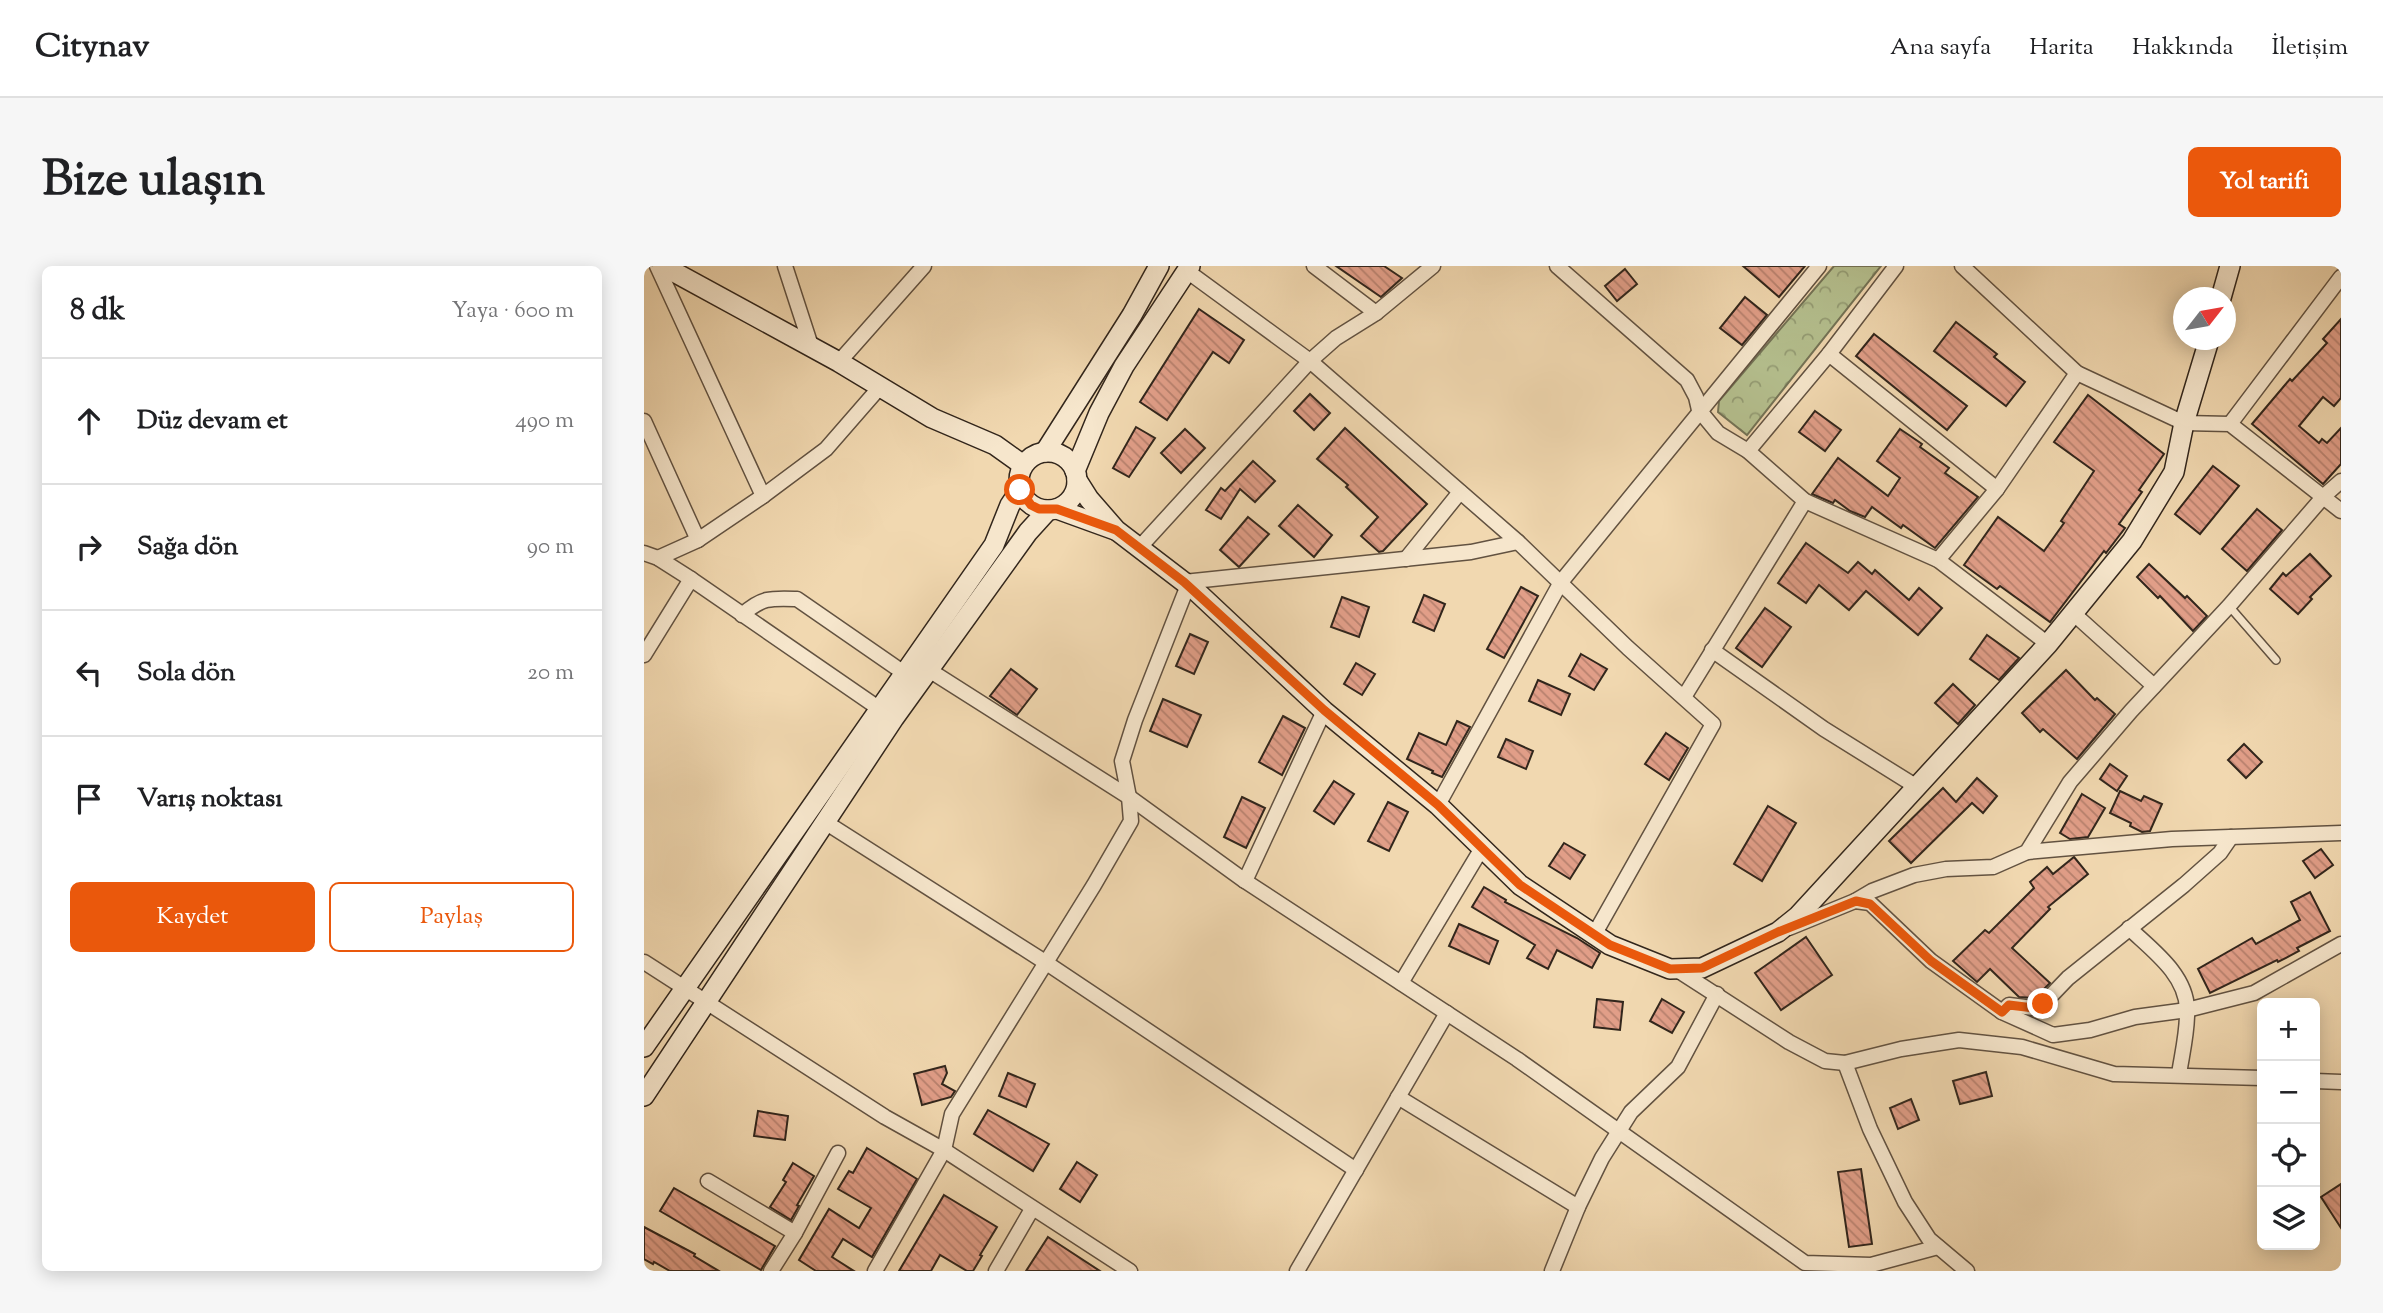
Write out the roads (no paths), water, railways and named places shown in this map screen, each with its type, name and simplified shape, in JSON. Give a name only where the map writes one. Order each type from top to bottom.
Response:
[{"type":"street","points":[[657,266],[763,496]]},
{"type":"street","points":[[663,266],[839,362],[932,418],[995,445],[1023,465]]},
{"type":"street","points":[[785,266],[812,349]]},
{"type":"street","points":[[1045,452],[1132,315],[1159,266]]},
{"type":"street","points":[[1314,266],[1376,313]]},
{"type":"street","points":[[1139,548],[1310,361],[1336,338],[1376,313],[1433,266]]},
{"type":"street","points":[[1557,266],[1687,380],[1699,410],[1718,433],[1748,451],[1805,501],[1938,560],[2048,644]]},
{"type":"street","points":[[1438,805],[1561,582],[1819,266]]},
{"type":"street","points":[[1748,451],[1829,354],[1896,266]]},
{"type":"street","points":[[1962,266],[2077,373],[2184,423],[2230,424],[2341,511]]},
{"type":"street","points":[[2224,287],[2230,266]]},
{"type":"street","points":[[839,362],[919,268]]},
{"type":"street","points":[[644,1047],[886,713],[929,670],[1028,532],[1053,509],[1072,498],[1076,475],[1099,413],[1124,366],[1189,268],[1310,361],[1518,542],[1628,648],[1713,724],[1594,935]]},
{"type":"street","points":[[2230,424],[2341,277]]},
{"type":"street","points":[[1778,932],[1798,916],[2048,644],[2132,541],[2174,472],[2184,423],[2205,350]]},
{"type":"street","points":[[1829,354],[1997,489]]},
{"type":"street","points":[[1938,560],[1997,489],[2077,373]]},
{"type":"street","points":[[651,556],[698,540],[763,496],[826,449],[880,387]]},
{"type":"street","points":[[644,421],[649,442],[698,540]]},
{"type":"street","points":[[1116,530],[1053,509],[1031,505],[1020,490],[1023,465],[1036,454],[1045,452],[1063,456],[1089,499],[1116,530],[1186,584],[1324,710],[1438,805],[1520,885],[1610,945],[1670,969],[1702,968],[1778,932],[1914,875],[1946,869],[1993,867],[2027,852],[2172,839],[2341,832]]},
{"type":"street","points":[[2027,852],[2070,782],[2324,496],[2341,481]]},
{"type":"street","points":[[644,1096],[825,822],[886,713],[904,673],[994,545],[1010,505],[1020,490]]},
{"type":"street","points":[[1406,559],[1460,492]]},
{"type":"street","points":[[1684,696],[1805,501]]},
{"type":"street","points":[[1186,584],[1471,552],[1518,542]]},
{"type":"street","points":[[651,556],[691,579],[886,713]]},
{"type":"street","points":[[644,654],[691,579]]},
{"type":"street","points":[[875,1271],[944,1150],[952,1114],[1094,886],[1131,821],[1122,761],[1186,584]]},
{"type":"street","points":[[742,615],[756,603],[775,598],[796,599],[904,673]]},
{"type":"street","points":[[2073,613],[2154,686]]},
{"type":"street","points":[[1713,650],[1824,729],[1917,787]]},
{"type":"street","points":[[929,670],[1129,797],[1245,881],[1517,1059],[1805,1267],[1871,1265],[1938,1247]]},
{"type":"street","points":[[1245,881],[1324,710]]},
{"type":"street","points":[[825,822],[1045,962],[1356,1170]]},
{"type":"street","points":[[2002,1012],[2009,1005],[2034,1008],[2043,1004],[2068,978],[2184,885],[2220,853],[2231,837]]},
{"type":"street","points":[[1401,983],[1482,848]]},
{"type":"street","points":[[1856,901],[1870,904],[1931,961],[2002,1012],[2053,1035],[2090,1030],[2135,1017],[2188,1010],[2255,993],[2341,944]]},
{"type":"street","points":[[2129,928],[2178,979],[2185,993],[2188,1010],[2179,1074]]},
{"type":"street","points":[[644,962],[885,1117],[944,1150],[1130,1271]]},
{"type":"street","points":[[1675,969],[1789,1042],[1825,1061],[1845,1063],[1901,1049],[1958,1040],[2022,1047],[2114,1074],[2257,1078]]},
{"type":"street","points":[[1552,1271],[1578,1207],[1602,1158],[1631,1112],[1678,1067],[1717,994]]},
{"type":"street","points":[[1297,1271],[1447,1013]]},
{"type":"street","points":[[1845,1063],[1870,1129],[1905,1202],[1929,1239],[1967,1271]]},
{"type":"street","points":[[2320,1081],[2341,1083]]},
{"type":"street","points":[[1398,1097],[1578,1207]]},
{"type":"street","points":[[771,1271],[795,1233],[838,1153]]},
{"type":"street","points":[[708,1181],[795,1233]]},
{"type":"street","points":[[996,1271],[1032,1209]]},
{"type":"lane","points":[[2229,606],[2276,660]]}]
